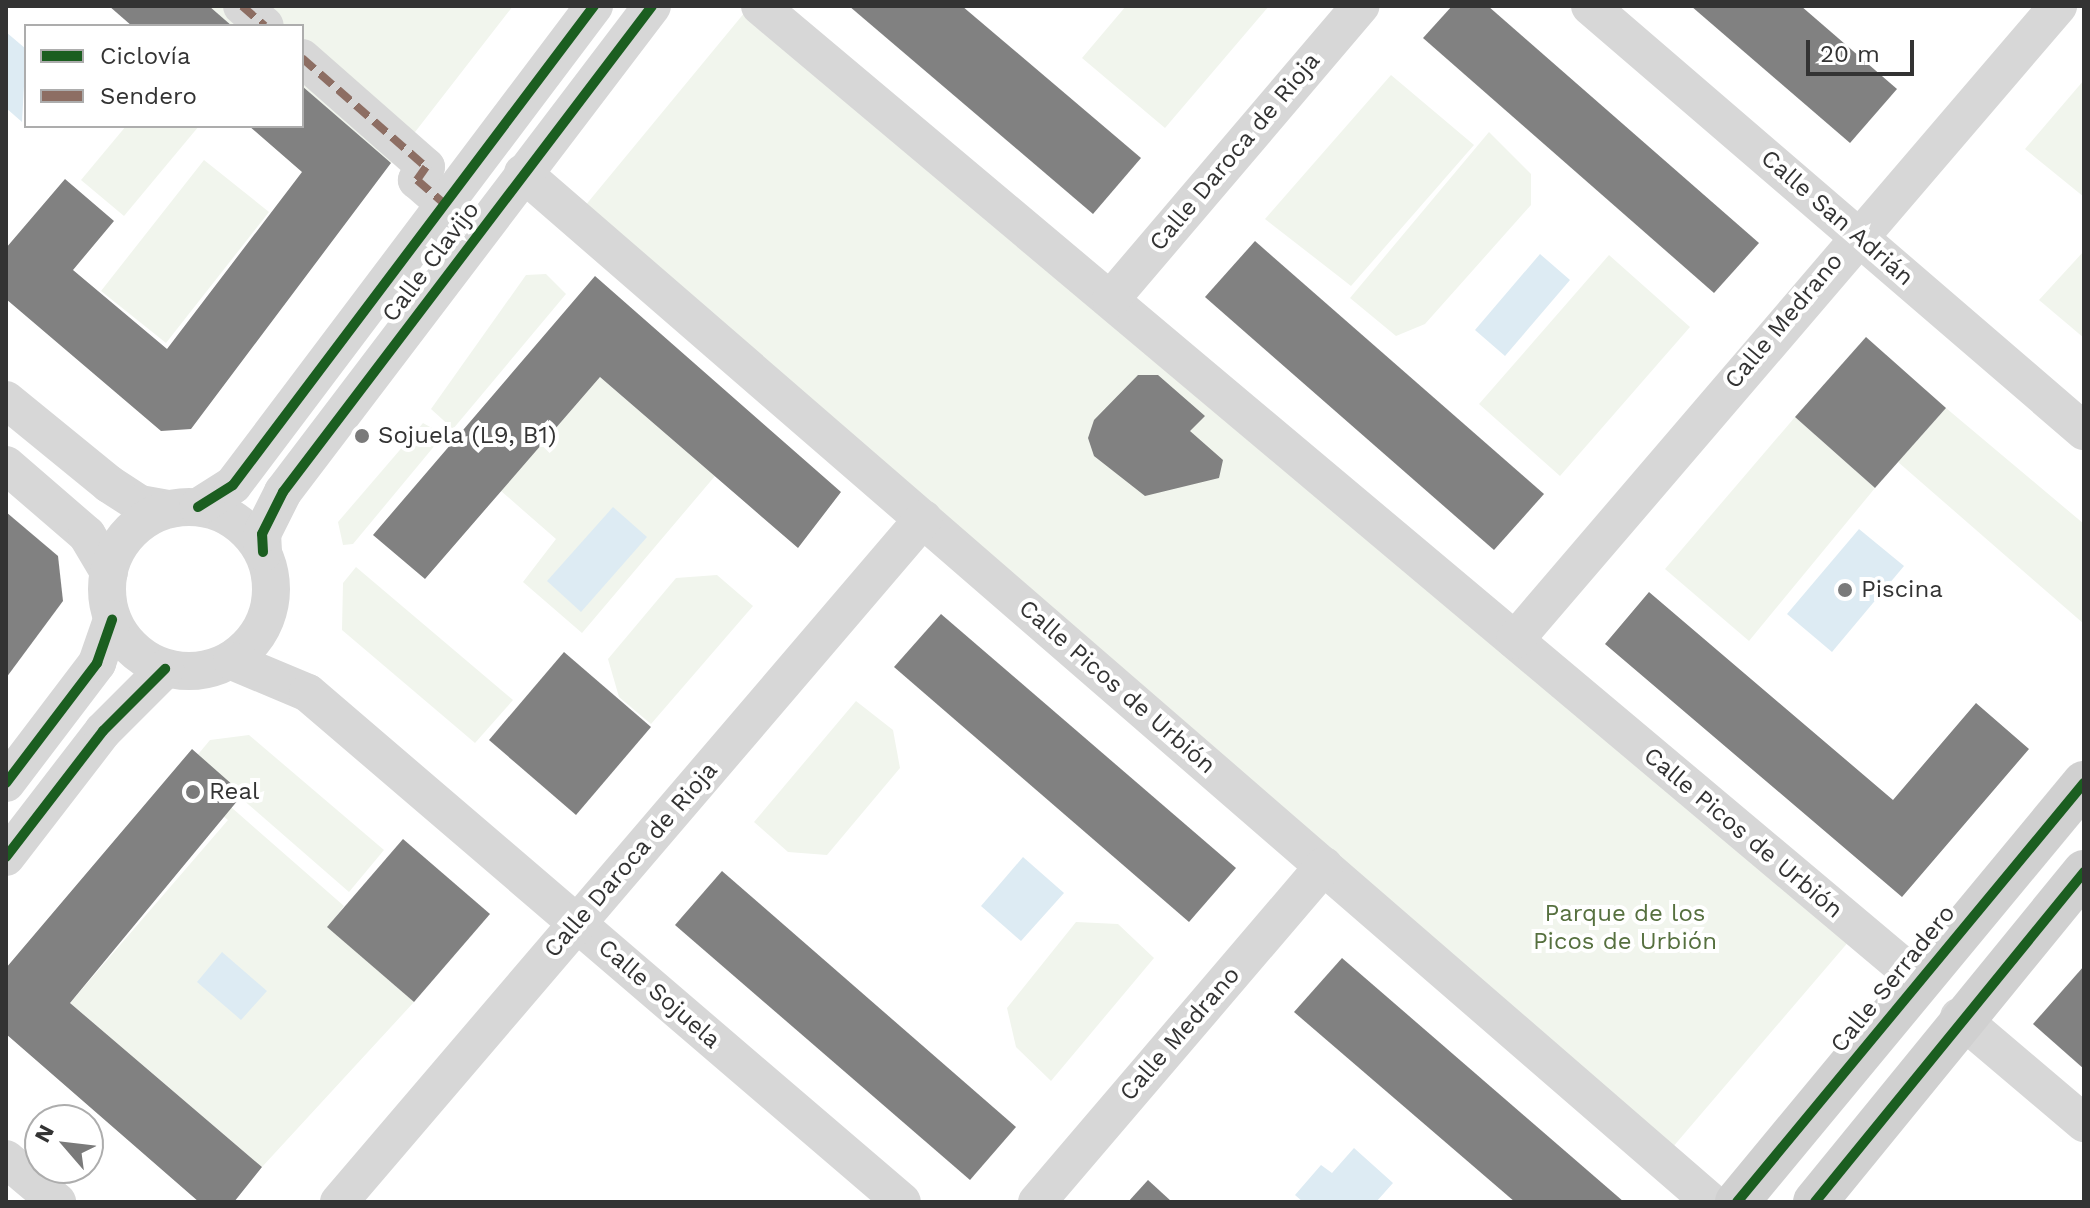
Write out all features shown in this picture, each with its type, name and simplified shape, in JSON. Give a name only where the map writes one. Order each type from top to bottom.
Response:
[{"type":"main road","name":"Calle Serradero","points":[[1737,1202],[1918,979],[2084,783]]},
{"type":"main road","points":[[1815,1202],[1959,1017],[2084,872]]},
{"type":"street","points":[[242,6],[263,24]]},
{"type":"street","name":"Calle Clavijo","points":[[182,508],[233,485],[594,6]]},
{"type":"street","name":"Calle Clavijo","points":[[263,552],[262,534],[283,492],[652,6]]},
{"type":"street","name":"Calle Picos de Urbión","points":[[760,6],[1918,979]]},
{"type":"street","name":"Calle Daroca de Rioja","points":[[1111,299],[1360,6]]},
{"type":"street","name":"Calle San Adrián","points":[[1590,6],[2084,431]]},
{"type":"street","name":"Calle Medrano","points":[[1515,640],[1856,235],[2058,6]]},
{"type":"street","points":[[304,60],[426,167],[417,180],[445,204]]},
{"type":"street","name":"Calle Picos de Urbión","points":[[523,173],[1711,1202]]},
{"type":"street","points":[[6,400],[109,484],[140,504],[182,508],[247,530],[263,552],[272,584],[267,617],[232,661],[188,673],[165,669],[129,647],[112,620]]},
{"type":"street","points":[[6,465],[87,535],[109,572]]},
{"type":"street","points":[[6,783],[97,663],[112,620],[109,572],[123,539],[182,508]]},
{"type":"street","name":"Calle Daroca de Rioja","points":[[339,1202],[923,519]]},
{"type":"street","name":"Calle Sojuela","points":[[267,617],[279,652],[308,693],[902,1202]]},
{"type":"street","name":"Calle Sojuela","points":[[232,661],[308,693]]},
{"type":"street","points":[[6,857],[103,731],[165,669]]},
{"type":"street","name":"Calle Medrano","points":[[1037,1202],[1324,866]]},
{"type":"street","points":[[1959,1017],[2084,1123]]},
{"type":"street","points":[[6,1159],[57,1202]]},
{"type":"green space","points":[[209,6],[513,6],[391,163],[304,88],[304,24],[230,24]]},
{"type":"green space","name":"Parque de los Picos de Urbión","points":[[750,6],[1850,940],[1672,1148],[580,212]]},
{"type":"green space","points":[[1126,6],[1269,6],[1165,128],[1082,58]]},
{"type":"green space","points":[[1391,75],[1474,145],[1351,286],[1265,219]]},
{"type":"green space","points":[[2084,80],[2084,197],[2025,149]]},
{"type":"green space","points":[[124,128],[197,128],[124,216],[81,180]]},
{"type":"green space","points":[[1489,132],[1531,174],[1531,205],[1425,324],[1396,336],[1350,298]]},
{"type":"green space","points":[[204,160],[269,212],[166,343],[101,291]]},
{"type":"green space","points":[[2084,251],[2084,338],[2039,300]]},
{"type":"green space","points":[[1609,255],[1690,327],[1560,476],[1479,404]]},
{"type":"green space","points":[[546,274],[566,294],[453,429],[431,409],[526,275]]},
{"type":"green space","points":[[600,377],[715,476],[582,633],[523,582],[556,539],[501,491]]},
{"type":"green space","points":[[1946,408],[2084,524],[2084,624],[1898,462]]},
{"type":"green space","points":[[1795,417],[1875,488],[1749,641],[1665,569]]},
{"type":"green space","points":[[423,423],[439,432],[436,444],[353,544],[343,545],[338,522]]},
{"type":"green space","points":[[356,567],[513,700],[475,743],[342,630],[343,583]]},
{"type":"green space","points":[[717,575],[753,606],[651,724],[619,697],[608,659],[676,578]]},
{"type":"green space","points":[[856,701],[893,730],[900,768],[827,855],[788,852],[754,822]]},
{"type":"green space","points":[[249,735],[384,850],[349,892],[195,758],[210,740]]},
{"type":"green space","points":[[231,807],[344,906],[328,927],[414,1002],[262,1167],[70,1003],[228,820],[222,815]]},
{"type":"green space","points":[[1076,922],[1118,924],[1154,958],[1051,1081],[1016,1047],[1007,1008]]},
{"type":"shaded area","points":[[6,32],[24,47],[22,122],[6,108]]},
{"type":"shaded area","points":[[1540,254],[1570,280],[1505,356],[1475,330]]},
{"type":"shaded area","points":[[613,507],[647,537],[581,612],[547,581]]},
{"type":"shaded area","name":"Piscina","points":[[1859,529],[1904,566],[1832,652],[1787,614]]},
{"type":"shaded area","points":[[1023,857],[1064,893],[1021,941],[981,906]]},
{"type":"shaded area","points":[[222,952],[267,991],[241,1020],[197,982]]},
{"type":"shaded area","points":[[1354,1148],[1393,1183],[1376,1202],[1303,1202],[1295,1195],[1321,1165],[1332,1173]]},
{"type":"building","points":[[109,6],[209,6],[230,24],[130,24]]},
{"type":"building","points":[[849,6],[962,6],[1141,158],[1093,214]]},
{"type":"building","points":[[1452,6],[1488,6],[1759,243],[1714,293],[1423,38]]},
{"type":"building","points":[[1691,6],[1801,6],[1897,89],[1850,143]]},
{"type":"building","points":[[304,88],[391,163],[191,429],[161,431],[6,299],[6,248],[65,179],[114,221],[73,270],[167,349],[302,172],[251,128],[304,128]]},
{"type":"building","points":[[1255,241],[1544,494],[1494,550],[1205,297]]},
{"type":"building","points":[[595,276],[841,492],[798,548],[600,377],[425,579],[373,535]]},
{"type":"building","points":[[1866,337],[1946,408],[1875,488],[1795,417]]},
{"type":"building","points":[[1138,375],[1158,375],[1205,416],[1190,431],[1223,460],[1219,478],[1145,496],[1094,456],[1088,438],[1094,420]]},
{"type":"building","points":[[6,512],[58,556],[63,601],[6,678]]},
{"type":"building","points":[[1649,592],[1893,800],[1976,703],[2029,749],[1902,897],[1605,644]]},
{"type":"building","points":[[941,614],[1236,868],[1189,922],[894,667]]},
{"type":"building","points":[[564,652],[651,727],[576,815],[489,740]]},
{"type":"building","points":[[192,749],[243,794],[70,1003],[262,1167],[234,1202],[199,1202],[104,1119],[104,1104],[86,1104],[6,1034],[6,968]]},
{"type":"building","points":[[403,839],[490,914],[414,1002],[327,927]]},
{"type":"building","points":[[722,871],[1016,1127],[970,1180],[675,925]]},
{"type":"building","points":[[1342,958],[1624,1202],[1515,1202],[1294,1012]]},
{"type":"building","points":[[2084,966],[2084,1069],[2033,1024]]},
{"type":"building","points":[[1148,1180],[1172,1202],[1128,1202]]},
{"type":"marked path","points":[[242,6],[263,24]]},
{"type":"marked path","points":[[304,60],[426,167],[417,180],[445,204]]},
{"type":"cycle path","points":[[198,507],[233,485],[594,6]]},
{"type":"cycle path","points":[[263,552],[262,534],[283,492],[652,6]]},
{"type":"cycle path","points":[[6,783],[97,663],[112,620]]},
{"type":"cycle path","points":[[6,857],[103,731],[165,669]]},
{"type":"cycle path","points":[[1737,1202],[2084,783]]},
{"type":"cycle path","points":[[1815,1202],[2084,872]]},
{"type":"place","name":"Sojuela (L9, B1)","points":[[362,436]]},
{"type":"place","name":"Piscina","points":[[1845,590]]},
{"type":"place","name":"Real","points":[[193,792]]}]
